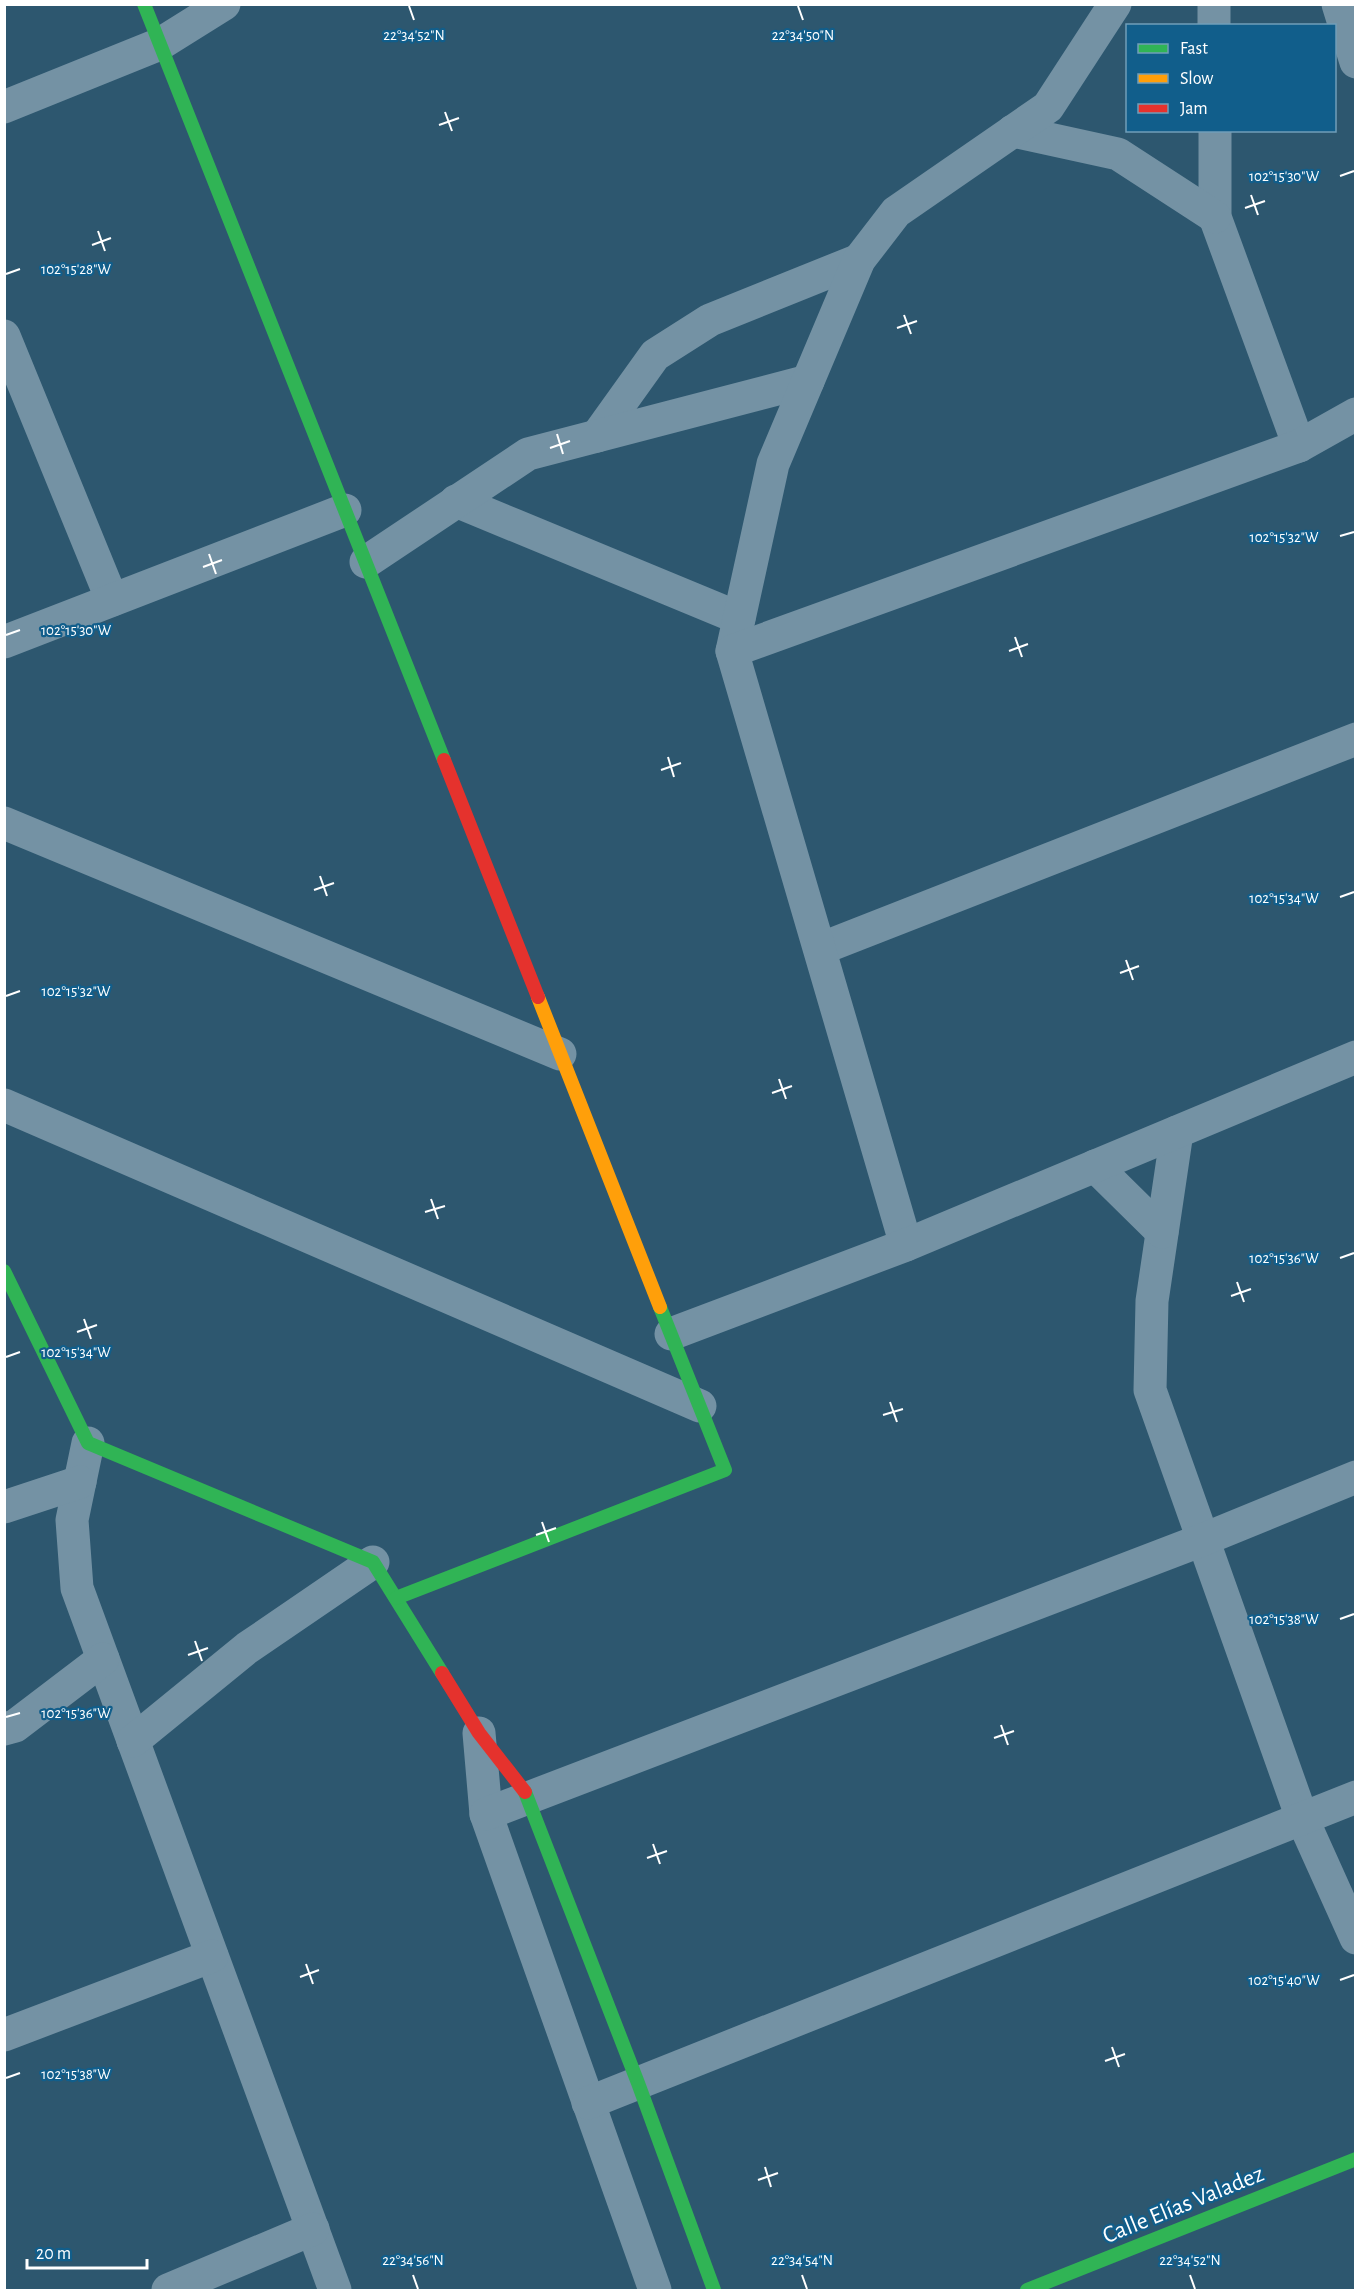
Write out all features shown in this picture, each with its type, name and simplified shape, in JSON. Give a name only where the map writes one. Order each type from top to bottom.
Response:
[{"type":"street","points":[[144,4],[725,1470],[396,1598]]},
{"type":"street","points":[[4,107],[160,44],[224,4]]},
{"type":"street","points":[[906,1245],[732,651],[773,464],[859,260],[896,212],[1048,107],[1115,4]]},
{"type":"street","points":[[1214,4],[1214,24]]},
{"type":"street","points":[[1338,4],[1356,62]]},
{"type":"street","points":[[1013,131],[1118,154],[1215,217]]},
{"type":"street","points":[[1215,132],[1215,217],[1299,446]]},
{"type":"street","points":[[597,436],[655,355],[710,320],[859,260]]},
{"type":"street","points":[[4,336],[112,600]]},
{"type":"street","points":[[366,562],[528,454],[808,381]]},
{"type":"street","points":[[732,651],[1299,446],[1351,421]]},
{"type":"street","points":[[456,501],[740,618]]},
{"type":"street","points":[[4,642],[345,510]]},
{"type":"street","points":[[820,949],[1356,739]]},
{"type":"street","points":[[4,823],[560,1054]]},
{"type":"street","points":[[671,1334],[906,1245],[1356,1057]]},
{"type":"street","points":[[4,1105],[700,1406]]},
{"type":"street","points":[[1177,1132],[1152,1301],[1150,1390],[1302,1818],[1356,1938]]},
{"type":"street","points":[[1095,1166],[1162,1232]]},
{"type":"street","points":[[4,1271],[88,1443],[72,1520],[77,1588],[335,2290]]},
{"type":"street","points":[[88,1443],[373,1562],[479,1732],[529,1797],[714,2290]]},
{"type":"street","points":[[486,1814],[1202,1540],[1356,1477]]},
{"type":"street","points":[[4,1507],[80,1482]]},
{"type":"street","points":[[133,1741],[247,1648],[373,1562]]},
{"type":"street","points":[[4,1729],[15,1726],[103,1659]]},
{"type":"street","points":[[479,1732],[486,1814],[655,2290]]},
{"type":"street","points":[[588,2103],[1356,1797]]},
{"type":"street","points":[[4,2035],[212,1956]]},
{"type":"street","name":"Calle Elías Valadez","points":[[1028,2290],[1356,2159]]},
{"type":"street","points":[[168,2290],[313,2229]]},
{"type":"traffic: fast","points":[[144,4],[444,760]]},
{"type":"traffic: fast","points":[[4,1271],[88,1443],[373,1562],[442,1673]]},
{"type":"traffic: fast","points":[[396,1598],[725,1470],[660,1307]]},
{"type":"traffic: fast","points":[[525,1792],[638,2083],[714,2290]]},
{"type":"traffic: fast","points":[[1027,2290],[1356,2159]]},
{"type":"traffic: slow","points":[[538,997],[660,1307]]},
{"type":"traffic: jam","points":[[444,760],[538,997]]},
{"type":"traffic: jam","points":[[442,1673],[479,1733],[525,1792]]}]
